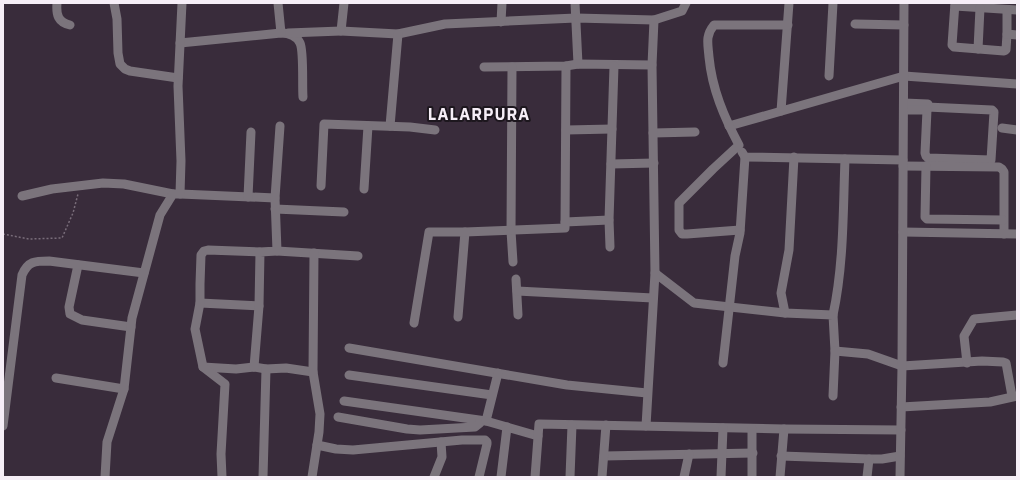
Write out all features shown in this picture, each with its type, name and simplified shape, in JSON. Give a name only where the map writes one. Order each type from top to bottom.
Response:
[{"type":"street","points":[[57,3],[56,10],[59,19],[70,25]]},
{"type":"street","points":[[114,3],[117,18],[118,53],[120,64],[125,69],[130,71],[178,78]]},
{"type":"street","points":[[105,477],[107,442],[124,389],[132,318],[160,215],[176,194],[181,161],[178,78],[182,3]]},
{"type":"street","points":[[278,3],[285,33]]},
{"type":"street","points":[[341,31],[344,3]]},
{"type":"street","points":[[502,3],[502,22]]},
{"type":"street","points":[[575,3],[578,64]]},
{"type":"street","points":[[180,43],[285,33],[341,31],[398,34],[445,24],[576,18],[654,20],[682,11],[686,3]]},
{"type":"street","points":[[781,111],[790,3]]},
{"type":"street","points":[[829,76],[833,3]]},
{"type":"street","points":[[900,477],[904,3]]},
{"type":"street","points":[[1007,10],[1012,34],[1006,50],[954,47],[952,45],[955,5],[1017,10]]},
{"type":"street","points":[[978,49],[980,8]]},
{"type":"street","points":[[646,426],[655,273],[652,65],[654,20]]},
{"type":"street","points":[[855,24],[904,25]]},
{"type":"street","points":[[723,363],[735,256],[740,230],[745,157],[722,110],[711,75],[707,37],[714,25],[788,25]]},
{"type":"street","points":[[285,33],[294,36],[300,43],[302,51],[303,97]]},
{"type":"street","points":[[390,126],[398,34]]},
{"type":"street","points":[[484,67],[566,66],[578,64],[614,66],[652,65]]},
{"type":"street","points":[[414,323],[429,232],[565,228],[566,66]]},
{"type":"street","points":[[610,247],[609,220],[614,66]]},
{"type":"street","points":[[512,67],[511,230],[513,262]]},
{"type":"street","points":[[729,126],[904,76],[1017,84]]},
{"type":"street","points":[[904,106],[927,107],[992,110],[994,112],[991,160],[928,158],[926,156],[927,107]]},
{"type":"street","points":[[321,186],[324,124],[390,126],[435,130]]},
{"type":"street","points":[[277,251],[275,198],[280,126]]},
{"type":"street","points":[[364,189],[368,126]]},
{"type":"street","points":[[1002,128],[1017,130]]},
{"type":"street","points":[[566,130],[612,130]]},
{"type":"street","points":[[248,198],[251,132]]},
{"type":"street","points":[[653,133],[695,132]]},
{"type":"street","points":[[739,145],[712,169],[679,203],[678,218],[679,230],[682,234],[740,230]]},
{"type":"street","points":[[745,157],[845,158],[926,166],[999,167],[1004,172],[1004,234]]},
{"type":"street","points":[[785,313],[781,293],[789,250],[794,158]]},
{"type":"street","points":[[832,396],[835,350],[833,315],[841,257],[845,158]]},
{"type":"street","points":[[611,164],[654,163]]},
{"type":"street","points":[[926,166],[925,217],[927,219],[1003,220]]},
{"type":"street","points":[[22,196],[52,189],[103,183],[124,184],[176,194],[275,198]]},
{"type":"street","points":[[275,209],[344,212]]},
{"type":"street","points":[[565,222],[609,220]]},
{"type":"street","points":[[458,317],[465,232]]},
{"type":"street","points":[[903,232],[1017,234]]},
{"type":"street","points":[[222,477],[221,454],[224,384],[203,367],[195,330],[200,303],[201,255],[204,251],[208,250],[260,252],[277,251],[358,256]]},
{"type":"street","points":[[254,367],[260,252]]},
{"type":"street","points":[[312,477],[319,432],[320,414],[313,372],[314,253]]},
{"type":"street","points":[[3,426],[22,275],[26,267],[35,262],[49,261],[78,266],[144,273]]},
{"type":"street","points":[[78,266],[70,302],[70,314],[82,320],[131,327]]},
{"type":"street","points":[[655,273],[694,303],[785,313],[833,315]]},
{"type":"street","points":[[516,279],[518,315]]},
{"type":"street","points":[[517,291],[653,298]]},
{"type":"street","points":[[200,303],[258,306]]},
{"type":"street","points":[[967,363],[964,336],[974,319],[1017,315]]},
{"type":"street","points":[[349,348],[567,385],[647,393]]},
{"type":"street","points":[[835,350],[868,354],[902,366],[1006,362],[1015,396],[990,402],[901,407]]},
{"type":"street","points":[[203,367],[236,369],[254,367],[266,369],[286,368],[313,372]]},
{"type":"street","points":[[263,477],[266,369]]},
{"type":"street","points":[[338,417],[420,430],[475,427],[483,421],[498,373]]},
{"type":"street","points":[[349,375],[492,395]]},
{"type":"street","points":[[56,378],[124,389]]},
{"type":"street","points":[[344,401],[483,421],[538,436]]},
{"type":"street","points":[[535,477],[539,424],[752,429],[901,430]]},
{"type":"street","points":[[570,477],[572,425]]},
{"type":"street","points":[[602,477],[606,425]]},
{"type":"street","points":[[501,477],[507,427]]},
{"type":"street","points":[[721,477],[723,428]]},
{"type":"street","points":[[752,429],[752,477]]},
{"type":"street","points":[[780,477],[784,429]]},
{"type":"street","points":[[317,445],[336,449],[354,450],[481,440],[487,442],[479,477]]},
{"type":"street","points":[[434,477],[442,456],[441,442]]},
{"type":"street","points":[[604,456],[752,453]]},
{"type":"street","points":[[684,477],[689,454]]},
{"type":"street","points":[[781,456],[882,459],[900,456]]},
{"type":"street","points":[[867,477],[869,459]]},
{"type":"path","points":[[3,234],[29,239],[62,238],[73,213],[79,186]]},
{"type":"district","name":"LALARPURA","points":[[479,114]]}]
